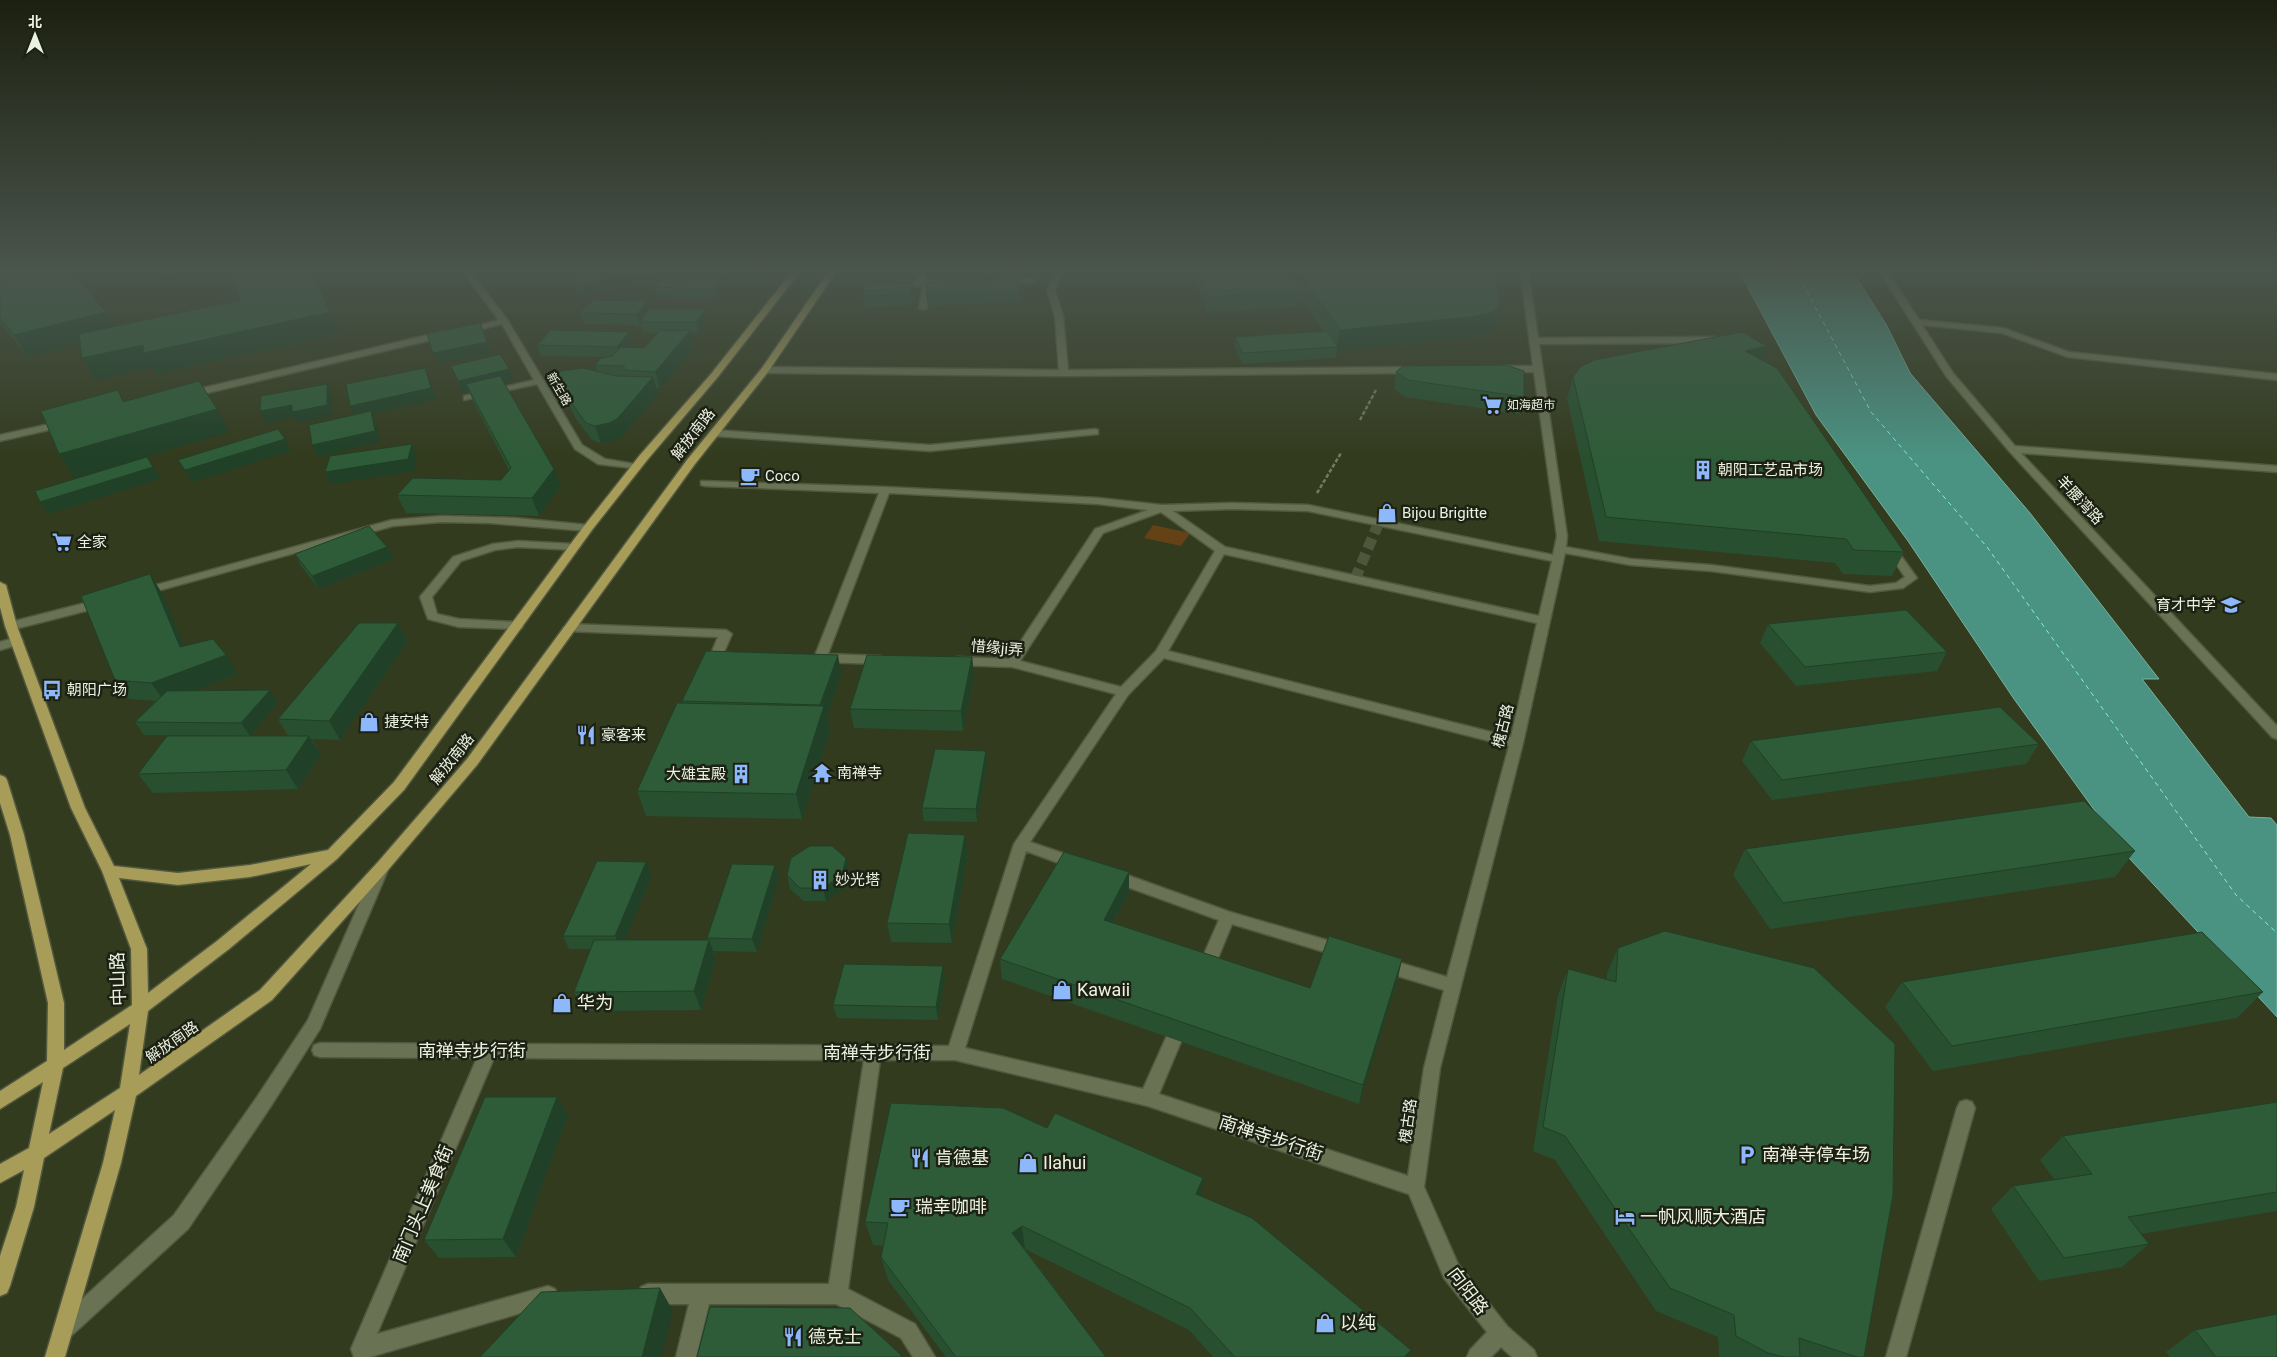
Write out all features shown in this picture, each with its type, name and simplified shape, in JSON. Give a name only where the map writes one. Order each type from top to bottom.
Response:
[{"type":"main road","name":"解放南路","points":[[0,1101],[140,1008],[223,945],[332,855],[399,786],[588,528],[636,467],[714,376],[748,332]]},
{"type":"main road","name":"解放南路","points":[[0,1174],[35,1154],[128,1092],[266,995],[383,866],[472,762],[569,628],[715,433],[765,370],[791,332]]},
{"type":"main road","name":"中山路","points":[[0,585],[14,633],[78,808],[109,871],[139,949],[140,1008],[128,1092],[112,1163],[55,1357]]},
{"type":"main road","points":[[0,780],[16,835],[56,1003],[55,1066],[25,1207],[0,1286]]},
{"type":"main road","points":[[109,871],[178,879],[250,870],[332,855]]},
{"type":"street","points":[[184,395],[455,332]]},
{"type":"street","name":"新生路","points":[[511,332],[578,447],[602,462],[636,467]]},
{"type":"street","points":[[1060,332],[1064,373]]},
{"type":"street","name":"槐古路","points":[[1416,1186],[1432,1068],[1516,742],[1545,621],[1562,536],[1533,332]]},
{"type":"street","name":"羊腰湾路","points":[[1923,332],[1949,374],[2012,449],[2277,734]]},
{"type":"street","points":[[2007,332],[2068,354],[2277,377]]},
{"type":"street","points":[[1534,341],[1562,342],[1610,339],[1723,340]]},
{"type":"street","points":[[1493,369],[1538,369]]},
{"type":"street","points":[[765,370],[1064,373],[1427,370]]},
{"type":"street","points":[[467,398],[540,381]]},
{"type":"street","points":[[0,438],[78,420]]},
{"type":"street","points":[[715,433],[930,448],[1095,432]]},
{"type":"street","points":[[2012,449],[2277,469]]},
{"type":"street","points":[[706,483],[1098,501],[1162,508],[1232,506],[1308,508],[1559,554],[1711,568],[1870,588],[1899,586],[1911,578],[1882,538]]},
{"type":"street","points":[[885,490],[815,658],[896,660]]},
{"type":"street","points":[[1162,508],[1221,550],[1545,621]]},
{"type":"street","points":[[1012,663],[1099,531],[1162,508]]},
{"type":"street","points":[[132,595],[392,523],[425,519],[547,523],[588,528]]},
{"type":"street","points":[[517,626],[459,623],[432,616],[426,597],[457,560],[492,547],[518,544],[574,547]]},
{"type":"street","points":[[955,1053],[1021,844],[1124,692],[1161,653],[1221,550]]},
{"type":"street","points":[[0,646],[14,633],[113,599]]},
{"type":"street","points":[[569,628],[726,634],[716,656],[735,656]]},
{"type":"street","points":[[1161,653],[1516,742]]},
{"type":"street","name":"惜缘ji弄","points":[[943,661],[1012,663],[1124,692]]},
{"type":"street","points":[[1021,844],[1228,917],[1351,954]]},
{"type":"street","points":[[62,1331],[181,1222],[263,1103],[314,1024],[383,866]]},
{"type":"street","points":[[1197,987],[1228,917]]},
{"type":"street","points":[[1370,960],[1454,986]]},
{"type":"street","points":[[1148,1098],[1186,1013]]},
{"type":"street","name":"南禅寺步行街","points":[[320,1050],[955,1053],[1148,1098],[1416,1186]]},
{"type":"street","name":"南门头上美食街","points":[[362,1353],[489,1051]]},
{"type":"street","points":[[837,1294],[873,1053]]},
{"type":"street","points":[[1896,1357],[1966,1108]]},
{"type":"street","name":"向阳路","points":[[1416,1186],[1451,1271],[1500,1333],[1527,1357]]},
{"type":"street","points":[[362,1353],[563,1292]]},
{"type":"street","points":[[632,1294],[837,1294],[908,1331],[925,1357]]},
{"type":"street","points":[[686,1357],[702,1295]]},
{"type":"street","points":[[1478,1357],[1500,1333]]},
{"type":"path","points":[[1360,420],[1387,370]]},
{"type":"path","points":[[1308,508],[1342,453]]},
{"type":"shaded area","points":[[1153,525],[1190,533],[1181,546],[1144,538]]},
{"type":"water","points":[[1772,332],[1890,332],[1910,373],[2030,513],[2159,679],[2142,679],[2249,817],[2271,818],[2277,825],[2277,1017],[2129,858],[2014,699],[1908,541],[1816,415]]},
{"type":"building","points":[[12,332],[25,332],[14,335]]},
{"type":"building","points":[[87,332],[238,332],[144,353],[143,345],[82,358],[79,334]]},
{"type":"building","points":[[483,332],[487,342],[433,353],[427,334]]},
{"type":"building","points":[[549,332],[629,332],[617,347],[537,345]]},
{"type":"building","points":[[659,332],[689,332],[655,372],[624,370],[624,366],[595,365],[601,358],[612,356],[621,347],[644,348]]},
{"type":"building","points":[[1329,332],[1338,347],[1243,353],[1235,337]]},
{"type":"building","name":"朝阳工艺品市场","points":[[1740,332],[1767,346],[1745,351],[1777,368],[1904,552],[1854,550],[1846,539],[1606,517],[1573,377],[1580,367],[1594,360]]},
{"type":"building","points":[[500,354],[509,369],[458,381],[451,366]]},
{"type":"building","points":[[1506,365],[1524,371],[1524,397],[1408,380],[1396,372],[1403,366]]},
{"type":"building","points":[[425,368],[431,388],[350,406],[346,384]]},
{"type":"building","points":[[583,368],[616,376],[653,377],[617,419],[595,426],[586,423],[571,402],[555,372]]},
{"type":"building","points":[[500,376],[554,469],[532,498],[397,495],[413,478],[501,480],[511,468],[466,384]]},
{"type":"building","points":[[199,381],[217,409],[59,454],[41,411],[118,390],[123,402]]},
{"type":"building","points":[[327,384],[327,405],[292,412],[292,405],[260,411],[261,396]]},
{"type":"building","points":[[371,411],[375,431],[312,445],[309,425]]},
{"type":"building","points":[[278,429],[285,439],[185,470],[178,460]]},
{"type":"building","points":[[412,444],[408,459],[325,472],[330,456]]},
{"type":"building","points":[[147,457],[153,467],[40,502],[35,491]]},
{"type":"building","points":[[369,526],[387,547],[312,576],[295,554]]},
{"type":"building","points":[[150,574],[180,647],[213,639],[226,655],[151,683],[115,680],[81,596]]},
{"type":"building","points":[[1906,610],[1947,652],[1805,667],[1768,624]]},
{"type":"building","points":[[359,623],[398,623],[329,721],[278,719]]},
{"type":"building","points":[[706,651],[838,655],[820,705],[682,701]]},
{"type":"building","points":[[867,655],[972,657],[961,711],[850,709]]},
{"type":"building","points":[[270,690],[241,723],[135,722],[167,691]]},
{"type":"building","name":"大雄宝殿","points":[[677,703],[824,706],[796,794],[637,791]]},
{"type":"building","points":[[2000,707],[2039,744],[1782,780],[1751,741]]},
{"type":"building","points":[[167,736],[309,736],[286,770],[138,774]]},
{"type":"building","points":[[935,749],[986,751],[976,809],[922,808]]},
{"type":"building","points":[[2084,801],[2135,851],[1783,903],[1745,849]]},
{"type":"building","points":[[908,833],[965,835],[949,924],[887,923]]},
{"type":"building","points":[[810,846],[832,846],[846,858],[842,875],[823,888],[800,888],[787,875],[791,858]]},
{"type":"building","points":[[1064,852],[1129,872],[1104,920],[1310,988],[1329,936],[1402,959],[1363,1085],[1000,959]]},
{"type":"building","points":[[597,861],[646,862],[615,936],[563,936]]},
{"type":"building","points":[[732,864],[775,865],[752,939],[707,938]]},
{"type":"building","points":[[1665,931],[1814,968],[1895,1044],[1893,1195],[1864,1357],[1857,1357],[1799,1338],[1800,1357],[1784,1357],[1768,1353],[1736,1336],[1734,1315],[1670,1288],[1565,1136],[1543,1127],[1568,969],[1616,982],[1618,948]]},
{"type":"building","points":[[2202,932],[2263,992],[1952,1046],[1902,982]]},
{"type":"building","points":[[594,940],[709,940],[694,991],[574,992]]},
{"type":"building","points":[[844,964],[943,966],[936,1007],[833,1005]]},
{"type":"building","points":[[485,1097],[557,1097],[503,1239],[424,1240]]},
{"type":"building","points":[[2277,1102],[2277,1192],[2128,1217],[2149,1244],[2064,1258],[2013,1186],[2092,1174],[2063,1136]]},
{"type":"building","points":[[891,1103],[1003,1108],[1047,1128],[1055,1113],[1203,1178],[1196,1194],[1252,1218],[1411,1350],[1404,1357],[1235,1357],[1190,1308],[1022,1226],[1012,1233],[1106,1357],[956,1357],[881,1257],[888,1223],[865,1222]]},
{"type":"building","points":[[660,1288],[642,1357],[480,1357],[541,1292]]},
{"type":"building","points":[[710,1307],[850,1308],[902,1357],[697,1357]]},
{"type":"building","points":[[2277,1314],[2277,1357],[2216,1357],[2195,1330]]},
{"type":"ferry route","points":[[1829,332],[1871,412],[1987,547],[2236,895],[2277,933]]},
{"type":"tunnel","points":[[1355,579],[1379,522]]},
{"type":"place","name":"如海超市","points":[[1492,405]]},
{"type":"place","name":"朝阳工艺品市场","points":[[1703,470]]},
{"type":"place","name":"Coco","points":[[750,476]]},
{"type":"place","name":"Bijou Brigitte","points":[[1387,513]]},
{"type":"place","name":"全家","points":[[62,542]]},
{"type":"place","name":"育才中学","points":[[2231,605]]},
{"type":"place","name":"朝阳广场","points":[[52,690]]},
{"type":"place","name":"捷安特","points":[[369,722]]},
{"type":"place","name":"豪客来","points":[[586,735]]},
{"type":"place","name":"南禅寺","points":[[822,773]]},
{"type":"place","name":"大雄宝殿","points":[[741,774]]},
{"type":"place","name":"妙光塔","points":[[820,880]]},
{"type":"place","name":"Kawaii","points":[[1062,990]]},
{"type":"place","name":"华为","points":[[562,1003]]},
{"type":"place","name":"南禅寺停车场","points":[[1747,1155]]},
{"type":"place","name":"肯德基","points":[[920,1158]]},
{"type":"place","name":"Ilahui","points":[[1028,1163]]},
{"type":"place","name":"瑞幸咖啡","points":[[900,1207]]},
{"type":"place","name":"一帆风顺大酒店","points":[[1625,1217]]},
{"type":"place","name":"以纯","points":[[1325,1323]]},
{"type":"place","name":"德克士","points":[[793,1337]]}]
